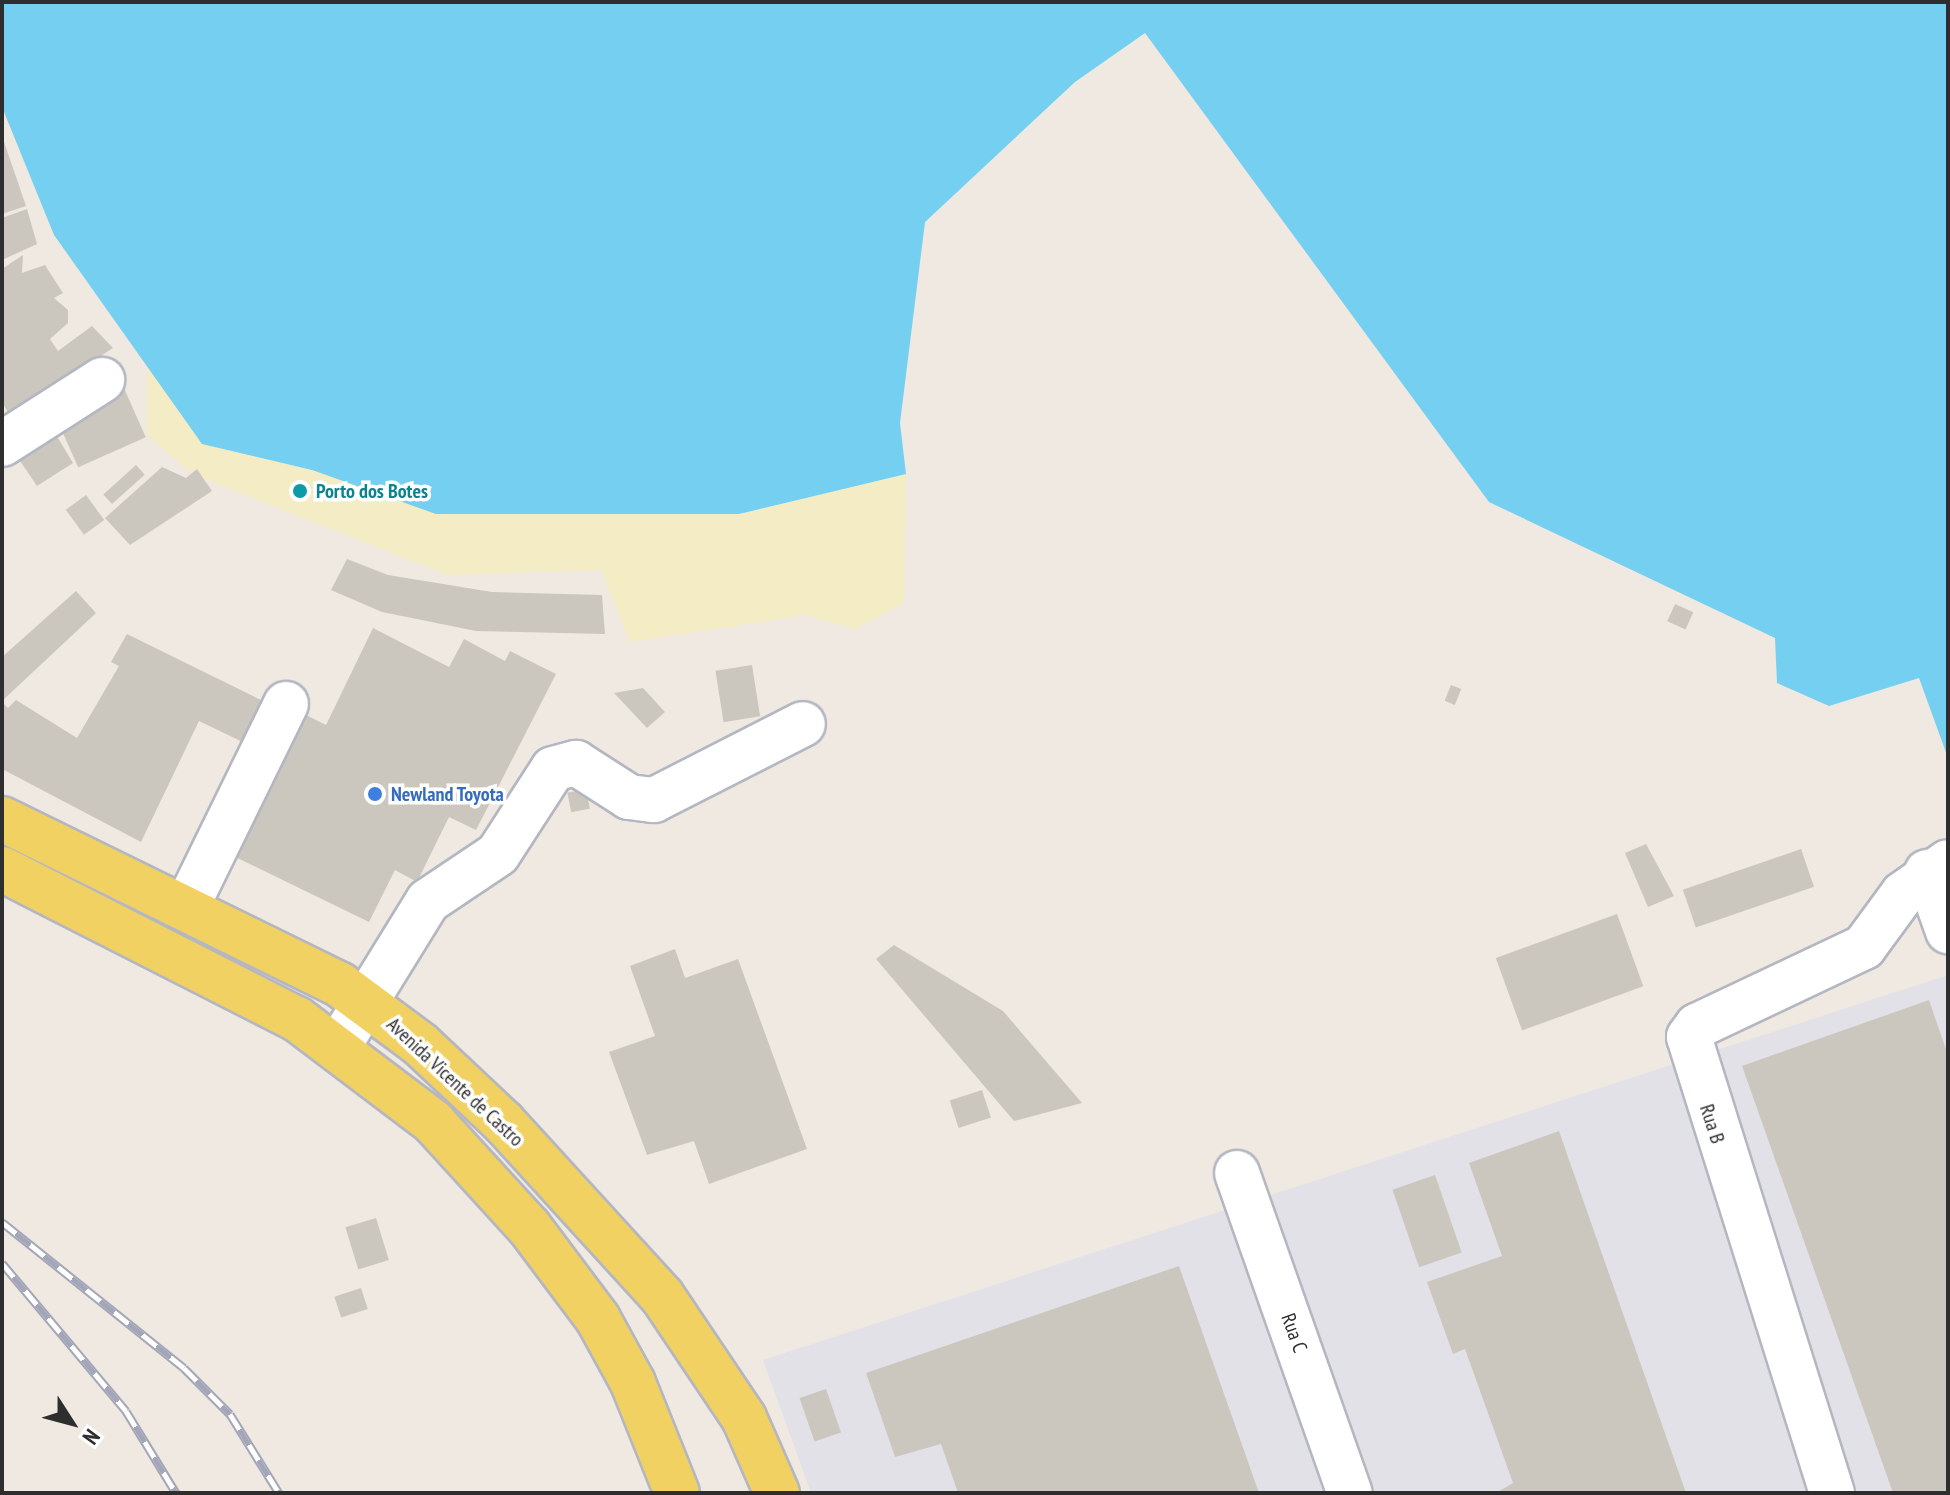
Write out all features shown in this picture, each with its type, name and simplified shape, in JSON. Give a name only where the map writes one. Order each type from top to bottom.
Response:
[{"type":"main road","name":"Avenida Vicente de Castro","points":[[2,819],[187,906],[368,1004],[504,1123],[632,1259],[708,1357],[777,1493]]},
{"type":"main road","points":[[2,869],[339,1045],[461,1149],[567,1274],[633,1383],[677,1493]]},
{"type":"street","points":[[2,444],[102,380]]},
{"type":"street","points":[[187,906],[286,704]]},
{"type":"street","points":[[339,1045],[368,1004],[428,901],[498,854],[553,769],[576,763],[629,797],[654,800],[803,724]]},
{"type":"street","points":[[1938,867],[1948,931]]},
{"type":"street","name":"Rua B","points":[[1832,1493],[1689,1037],[1697,1026],[1864,947],[1938,867]]},
{"type":"street","name":"Rua C","points":[[1237,1173],[1350,1493]]},
{"type":"shaded area","points":[[1948,975],[1948,1493],[811,1493],[763,1360]]},
{"type":"sand","name":"Porto dos Botes","points":[[147,364],[202,444],[312,470],[739,514],[906,474],[904,603],[855,629],[806,615],[630,642],[601,570],[447,575],[192,474],[147,435]]},
{"type":"water","points":[[2,2],[1948,2],[1948,758],[1919,678],[1829,706],[1777,683],[1775,638],[1489,502],[1145,33],[1075,82],[925,222],[900,423],[906,474],[739,514],[436,514],[312,470],[202,444],[54,235],[2,107]]},
{"type":"building","points":[[2,136],[26,206],[2,214]]},
{"type":"building","points":[[27,209],[37,244],[2,260],[2,218]]},
{"type":"building","points":[[23,255],[22,273],[45,265],[63,293],[54,298],[68,310],[68,323],[50,339],[58,351],[92,326],[113,348],[10,416],[2,402],[2,269]]},
{"type":"building","points":[[123,386],[146,437],[78,467],[55,416]]},
{"type":"building","points":[[52,428],[73,463],[37,486],[20,461],[32,453],[26,445]]},
{"type":"building","points":[[136,465],[145,475],[112,504],[103,494]]},
{"type":"building","points":[[162,467],[186,478],[197,469],[212,491],[130,545],[105,518]]},
{"type":"building","points":[[86,495],[104,520],[84,535],[66,510]]},
{"type":"building","points":[[347,559],[388,575],[492,592],[602,595],[605,634],[476,631],[382,612],[331,590]]},
{"type":"building","points":[[76,591],[96,613],[2,701],[2,657]]},
{"type":"building","points":[[1675,604],[1693,612],[1686,629],[1667,621]]},
{"type":"building","name":"Newland Toyota","points":[[373,628],[449,667],[464,639],[505,661],[510,651],[556,674],[476,830],[449,817],[417,882],[395,870],[369,922],[227,853],[298,711],[326,725]]},
{"type":"building","points":[[127,634],[273,706],[253,747],[199,721],[141,842],[2,769],[2,702],[8,708],[16,700],[77,738],[119,666],[111,662]]},
{"type":"building","points":[[752,665],[760,716],[724,722],[715,671]]},
{"type":"building","points":[[1451,685],[1461,689],[1455,705],[1445,701]]},
{"type":"building","points":[[643,688],[665,712],[647,728],[614,693]]},
{"type":"building","points":[[586,789],[590,809],[571,812],[567,793]]},
{"type":"building","points":[[1646,844],[1674,896],[1648,907],[1625,853]]},
{"type":"building","points":[[1801,849],[1814,887],[1696,928],[1683,890]]},
{"type":"building","points":[[1617,914],[1643,986],[1522,1030],[1496,958]]},
{"type":"building","points":[[894,945],[1003,1011],[1082,1103],[1014,1121],[876,959]]},
{"type":"building","points":[[675,949],[685,978],[738,959],[807,1149],[709,1184],[694,1141],[647,1155],[609,1052],[655,1036],[630,966]]},
{"type":"building","points":[[1929,1000],[1948,1055],[1948,1493],[1893,1493],[1742,1066]]},
{"type":"building","points":[[982,1090],[991,1118],[959,1128],[950,1101]]},
{"type":"building","points":[[1559,1131],[1686,1493],[1496,1493],[1513,1483],[1465,1349],[1453,1354],[1427,1282],[1502,1256],[1469,1163]]},
{"type":"building","points":[[1435,1175],[1462,1253],[1419,1267],[1392,1190]]},
{"type":"building","points":[[376,1218],[389,1260],[358,1269],[345,1227]]},
{"type":"building","points":[[1179,1266],[1259,1493],[958,1493],[941,1444],[895,1457],[866,1373]]},
{"type":"building","points":[[361,1288],[368,1309],[341,1318],[334,1297]]},
{"type":"building","points":[[826,1389],[841,1432],[815,1442],[800,1398]]},
{"type":"railway","points":[[2,1222],[184,1368],[230,1414],[279,1493]]},
{"type":"railway","points":[[2,1263],[126,1411],[176,1493]]},
{"type":"place","name":"Porto dos Botes","points":[[300,491]]},
{"type":"place","name":"Newland Toyota","points":[[375,794]]}]
